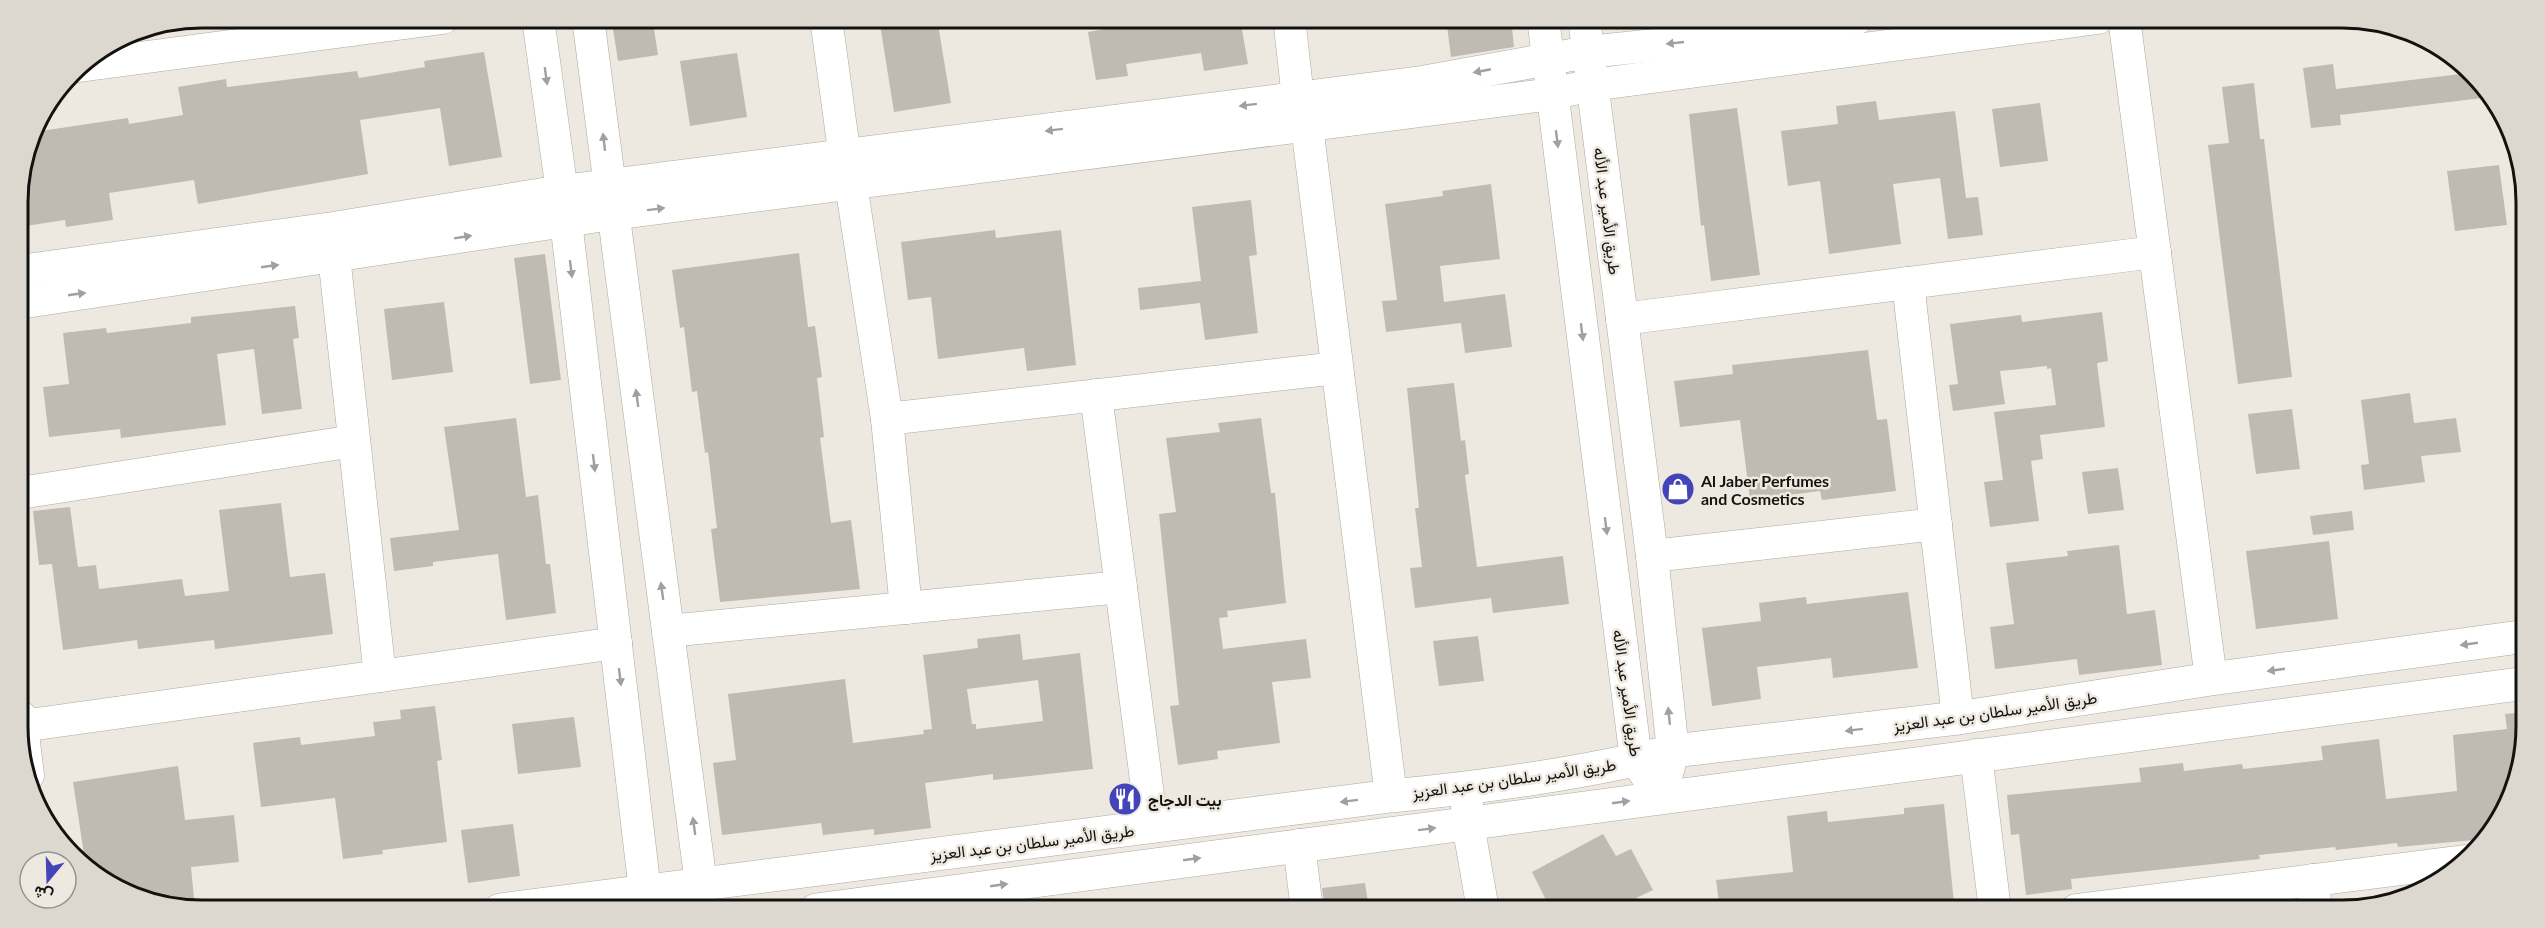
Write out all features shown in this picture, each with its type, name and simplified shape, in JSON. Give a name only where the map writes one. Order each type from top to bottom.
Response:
[{"type":"main road","name":"طريق الأمير سلطان بن عبد العزيز","points":[[578,900],[1466,788],[1636,760],[1673,751],[1958,718],[2211,679],[2516,637]]},
{"type":"main road","points":[[893,900],[2516,684]]},
{"type":"street","points":[[101,62],[297,28]]},
{"type":"street","points":[[539,28],[564,206],[645,891]]},
{"type":"street","points":[[589,28],[701,884]]},
{"type":"street","points":[[827,28],[887,419],[906,608]]},
{"type":"street","points":[[1290,28],[1337,368],[1390,796]]},
{"type":"street","name":"طريق الأمير عبد الأله","points":[[1544,28],[1636,760],[1661,796]]},
{"type":"street","name":"طريق الأمير عبد الأله","points":[[1585,28],[1652,556],[1673,751],[1661,796]]},
{"type":"street","points":[[1303,112],[1422,82],[1548,59],[1588,52],[1703,40],[1772,28]]},
{"type":"street","points":[[29,270],[333,228],[564,206],[1303,112],[1552,94],[1592,85],[2022,28]]},
{"type":"street","points":[[2125,28],[2211,679]]},
{"type":"street","points":[[29,302],[334,256],[564,206]]},
{"type":"street","points":[[1622,319],[2155,252]]},
{"type":"street","points":[[334,256],[380,676]]},
{"type":"street","points":[[1908,283],[1958,718]]},
{"type":"street","points":[[887,419],[1337,368]]},
{"type":"street","points":[[1096,395],[1152,826]]},
{"type":"street","points":[[29,492],[354,441]]},
{"type":"street","points":[[1652,556],[1936,524]]},
{"type":"street","points":[[668,631],[1121,588]]},
{"type":"street","points":[[29,721],[616,643]]},
{"type":"street","points":[[1976,755],[1994,899]]},
{"type":"street","points":[[1466,788],[1468,824],[1481,899]]},
{"type":"street","points":[[1299,845],[1306,899]]},
{"type":"street","points":[[2250,899],[2314,895],[2446,865]]},
{"type":"building","points":[[654,28],[658,55],[618,61],[613,29]]},
{"type":"building","points":[[881,28],[939,28],[951,103],[894,112]]},
{"type":"building","points":[[1111,28],[1242,28],[1248,64],[1204,71],[1201,53],[1126,64],[1128,76],[1096,80],[1088,32]]},
{"type":"building","points":[[1447,28],[1512,28],[1514,47],[1451,57]]},
{"type":"building","points":[[484,52],[502,157],[449,166],[440,108],[360,120],[368,174],[198,204],[194,180],[109,193],[113,220],[66,227],[65,220],[29,225],[30,180],[34,158],[44,130],[128,118],[129,124],[183,115],[178,87],[226,79],[227,87],[357,71],[359,78],[425,67],[424,61]]},
{"type":"building","points":[[737,53],[747,117],[690,126],[680,61]]},
{"type":"building","points":[[2333,64],[2336,89],[2459,74],[2481,98],[2340,115],[2341,125],[2311,128],[2303,68]]},
{"type":"building","points":[[2254,83],[2260,139],[2264,139],[2292,377],[2238,384],[2208,145],[2229,143],[2222,87]]},
{"type":"building","points":[[1876,101],[1879,120],[1955,111],[1966,198],[1978,197],[1983,235],[1948,239],[1940,178],[1893,184],[1901,244],[1829,254],[1820,181],[1788,186],[1781,131],[1838,124],[1836,106]]},
{"type":"building","points":[[2040,103],[2048,161],[2000,167],[1992,109]]},
{"type":"building","points":[[1737,108],[1760,275],[1711,281],[1704,225],[1701,226],[1689,114]]},
{"type":"building","points":[[2499,165],[2507,225],[2455,231],[2447,171]]},
{"type":"building","points":[[1491,184],[1500,259],[1440,266],[1444,302],[1505,294],[1512,347],[1465,353],[1461,323],[1386,332],[1382,301],[1397,300],[1385,204],[1443,196],[1442,191]]},
{"type":"building","points":[[1251,200],[1257,255],[1249,256],[1258,333],[1205,340],[1200,303],[1140,310],[1138,288],[1201,281],[1192,207]]},
{"type":"building","points":[[995,230],[996,238],[1061,230],[1076,365],[1027,371],[1024,348],[938,359],[931,297],[908,300],[901,242]]},
{"type":"building","points":[[799,253],[808,327],[815,326],[822,377],[817,378],[824,437],[820,438],[831,523],[851,520],[860,589],[720,602],[711,529],[717,528],[708,452],[705,453],[697,391],[692,392],[684,327],[680,328],[672,270]]},
{"type":"building","points":[[545,254],[561,380],[530,384],[514,258]]},
{"type":"building","points":[[444,302],[453,372],[392,380],[384,309]]},
{"type":"building","points":[[295,306],[299,338],[293,339],[302,409],[262,414],[254,349],[217,354],[226,425],[121,438],[120,429],[49,437],[43,387],[69,384],[63,333],[106,328],[107,333],[191,323],[191,317]]},
{"type":"building","points":[[2102,312],[2108,361],[2097,363],[2105,427],[2040,435],[2043,459],[2031,461],[2039,521],[1990,527],[1984,482],[2003,480],[1994,412],[2056,405],[2051,368],[2047,369],[2047,366],[2000,371],[2005,404],[1953,411],[1949,385],[1958,384],[1950,324],[2021,315],[2022,322]]},
{"type":"building","points":[[1868,350],[1877,420],[1887,419],[1896,491],[1822,500],[1820,491],[1750,500],[1740,420],[1680,427],[1674,381],[1733,374],[1732,365]]},
{"type":"building","points":[[1454,383],[1461,441],[1465,440],[1469,474],[1465,475],[1477,567],[1563,556],[1569,604],[1493,613],[1491,598],[1415,608],[1410,568],[1422,567],[1415,508],[1419,508],[1407,388]]},
{"type":"building","points":[[2410,393],[2414,423],[2456,418],[2461,452],[2421,456],[2425,482],[2364,490],[2361,465],[2369,464],[2361,400]]},
{"type":"building","points":[[2292,409],[2300,469],[2256,474],[2248,414]]},
{"type":"building","points":[[516,418],[526,497],[538,495],[546,564],[550,564],[556,613],[506,620],[498,554],[433,562],[433,566],[394,571],[390,538],[459,530],[444,427]]},
{"type":"building","points":[[1261,418],[1271,493],[1275,493],[1286,603],[1227,611],[1228,617],[1219,618],[1223,649],[1306,639],[1311,678],[1272,682],[1280,743],[1217,751],[1218,759],[1178,765],[1170,706],[1179,705],[1159,514],[1176,512],[1166,438],[1220,432],[1218,423]]},
{"type":"building","points":[[2118,468],[2124,510],[2088,514],[2082,472]]},
{"type":"building","points":[[281,503],[290,577],[325,573],[333,634],[215,649],[214,640],[138,649],[137,640],[63,650],[52,564],[39,565],[33,511],[70,507],[78,567],[96,565],[99,589],[182,579],[185,596],[229,591],[219,510]]},
{"type":"building","points":[[2352,511],[2354,530],[2313,535],[2310,516]]},
{"type":"building","points":[[2329,541],[2338,619],[2256,629],[2246,551]]},
{"type":"building","points":[[2119,545],[2127,614],[2155,610],[2162,665],[2079,675],[2077,659],[1995,669],[1990,627],[2014,624],[2006,563],[2068,556],[2067,551]]},
{"type":"building","points":[[1908,592],[1918,668],[1833,678],[1831,658],[1757,667],[1761,699],[1712,706],[1702,628],[1761,621],[1759,603],[1806,597],[1807,604]]},
{"type":"building","points":[[1020,634],[1023,660],[1080,653],[1093,769],[993,780],[993,774],[925,783],[931,828],[874,835],[874,829],[823,835],[821,823],[722,835],[713,763],[736,760],[728,694],[845,679],[853,743],[924,734],[923,730],[932,729],[923,655],[978,648],[977,639]],"holes":[[[1038,680],[1043,721],[976,729],[976,724],[972,724],[967,689]]]},
{"type":"building","points":[[1478,636],[1484,681],[1439,686],[1433,641]]},
{"type":"building","points":[[435,706],[442,760],[437,761],[447,842],[382,850],[383,854],[343,859],[335,798],[261,807],[253,743],[300,737],[301,745],[375,736],[373,722],[401,719],[400,710]]},
{"type":"building","points":[[2516,713],[2513,759],[2499,802],[2473,840],[2398,847],[2397,843],[2336,850],[2335,847],[2259,855],[2260,859],[2071,879],[2072,889],[2026,895],[2019,834],[2011,835],[2007,795],[2141,782],[2139,768],[2183,763],[2184,771],[2242,764],[2243,769],[2323,760],[2321,746],[2379,739],[2386,799],[2457,791],[2453,735],[2507,729],[2505,714]]},
{"type":"building","points":[[574,717],[581,767],[518,774],[512,724]]},
{"type":"building","points":[[178,766],[185,820],[234,815],[239,862],[191,867],[194,899],[158,894],[126,882],[106,870],[84,852],[73,782]]},
{"type":"building","points":[[1944,804],[1954,899],[1719,899],[1716,880],[1793,872],[1787,816],[1827,811],[1828,822],[1904,814],[1904,808]]},
{"type":"building","points":[[513,824],[520,876],[468,883],[461,830]]},
{"type":"building","points":[[1603,834],[1616,856],[1631,849],[1653,890],[1637,899],[1546,899],[1532,872]]},
{"type":"building","points":[[1365,883],[1367,899],[1324,899],[1322,888]]},
{"type":"place","name":"Al Jaber Perfumes and Cosmetics","points":[[1678,489]]},
{"type":"place","name":"بيت الدجاج","points":[[1125,799]]}]
